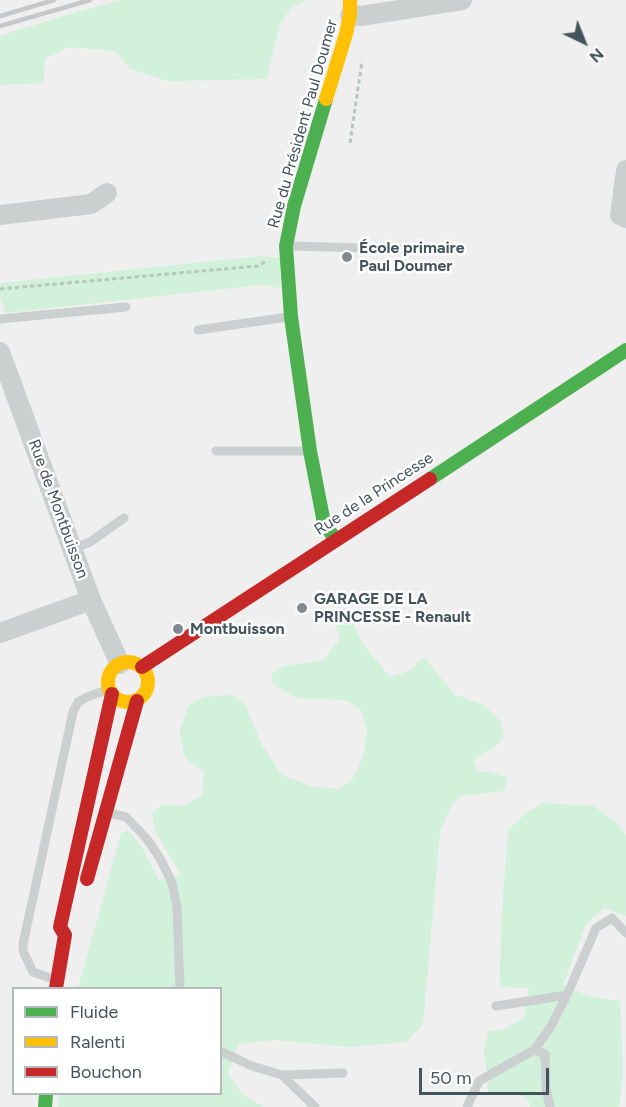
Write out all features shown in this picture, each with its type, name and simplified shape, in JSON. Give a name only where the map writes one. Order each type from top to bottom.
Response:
[{"type":"street","points":[[350,8],[361,16],[462,0]]},
{"type":"street","name":"Rue du Président Paul Doumer","points":[[335,539],[324,523],[310,451],[291,317],[286,246],[294,206],[350,8]]},
{"type":"street","points":[[626,170],[620,215],[626,218]]},
{"type":"street","points":[[0,215],[91,204],[107,193]]},
{"type":"street","name":"Rue de la Princesse","points":[[142,667],[626,350]]},
{"type":"street","name":"Rue de Montbuisson","points":[[0,352],[91,600],[120,664]]},
{"type":"street","points":[[0,633],[91,600]]},
{"type":"street","points":[[57,984],[64,935],[60,927],[110,692],[108,683],[111,672],[120,664],[131,662],[142,667],[148,679],[148,685],[142,697],[131,702],[120,701],[110,692]]},
{"type":"street","points":[[82,896],[136,701]]},
{"type":"street","points":[[95,765],[117,771]]},
{"type":"street","points":[[64,935],[73,928],[76,917]]},
{"type":"lane","points":[[286,246],[404,249]]},
{"type":"lane","points":[[0,319],[126,307]]},
{"type":"lane","points":[[198,330],[291,317]]},
{"type":"lane","points":[[216,451],[310,451]]},
{"type":"lane","points":[[72,549],[90,542],[124,518]]},
{"type":"lane","points":[[57,984],[33,972],[23,951],[23,944],[73,712],[78,702],[110,692]]},
{"type":"lane","points":[[106,812],[126,817],[147,838],[172,883],[177,908],[180,987]]},
{"type":"lane","points":[[467,1107],[478,1081],[534,1050],[550,1028],[596,928],[612,918],[626,933]]},
{"type":"lane","points":[[496,1006],[567,995]]},
{"type":"lane","points":[[534,1050],[544,1054],[546,1088],[550,1107]]},
{"type":"lane","points":[[222,1052],[252,1066],[282,1075],[343,1073]]},
{"type":"lane","points":[[282,1075],[315,1107]]},
{"type":"path","points":[[350,143],[364,51]]},
{"type":"path","points":[[0,289],[258,266],[273,258],[286,246]]},
{"type":"green space","points":[[122,0],[308,0],[292,7],[279,25],[267,79],[168,81],[130,69],[115,51],[69,47],[45,59],[43,83],[0,85],[0,36]]},
{"type":"green space","points":[[261,256],[280,258],[280,288],[261,285],[5,313],[0,296],[0,283]]},
{"type":"green space","points":[[345,608],[363,644],[390,677],[409,671],[424,657],[454,694],[484,705],[501,722],[504,737],[497,745],[473,760],[477,771],[490,772],[508,778],[504,791],[460,796],[450,808],[440,832],[423,1024],[406,1042],[349,1047],[275,1040],[238,1044],[228,1074],[242,1094],[264,1107],[58,1107],[59,1095],[222,1095],[222,987],[78,987],[121,833],[129,831],[142,847],[159,880],[181,875],[156,833],[152,814],[161,805],[182,806],[202,796],[204,772],[185,758],[179,732],[189,705],[204,697],[232,695],[245,704],[262,745],[282,775],[311,786],[338,789],[352,780],[364,755],[367,728],[360,709],[345,700],[296,698],[273,684],[271,674],[284,666],[323,660],[340,639],[332,615]]},
{"type":"green space","points":[[542,803],[594,806],[621,827],[626,836],[626,916],[604,908],[586,924],[563,985],[591,997],[620,1001],[623,1071],[619,1107],[530,1107],[530,1103],[520,1094],[488,1093],[484,1048],[489,1031],[502,1030],[524,1018],[529,988],[500,987],[501,923],[508,830],[526,813]]},
{"type":"railway","points":[[0,16],[54,0]]},
{"type":"railway","points":[[0,26],[90,0]]},
{"type":"traffic: fast","points":[[326,99],[294,206],[286,246],[291,317],[310,451],[324,523],[335,539]]},
{"type":"traffic: fast","points":[[430,479],[626,350]]},
{"type":"traffic: fast","points":[[45,1107],[46,1095]]},
{"type":"traffic: slow","points":[[326,99],[346,34],[350,0]]},
{"type":"traffic: slow","points":[[128,662],[136,663],[142,668],[147,674],[148,682],[147,690],[142,696],[136,701],[128,702],[120,701],[114,696],[109,690],[108,682],[109,674],[114,668],[120,663],[128,662]]},
{"type":"traffic: jam","points":[[142,667],[430,479]]},
{"type":"traffic: jam","points":[[56,987],[65,935],[60,927],[112,694]]},
{"type":"traffic: jam","points":[[87,879],[137,701]]},
{"type":"place","name":"École primaire Paul Doumer","points":[[347,257]]},
{"type":"place","name":"GARAGE DE LA PRINCESSE - Renault","points":[[302,608]]},
{"type":"place","name":"Montbuisson","points":[[178,629]]}]
